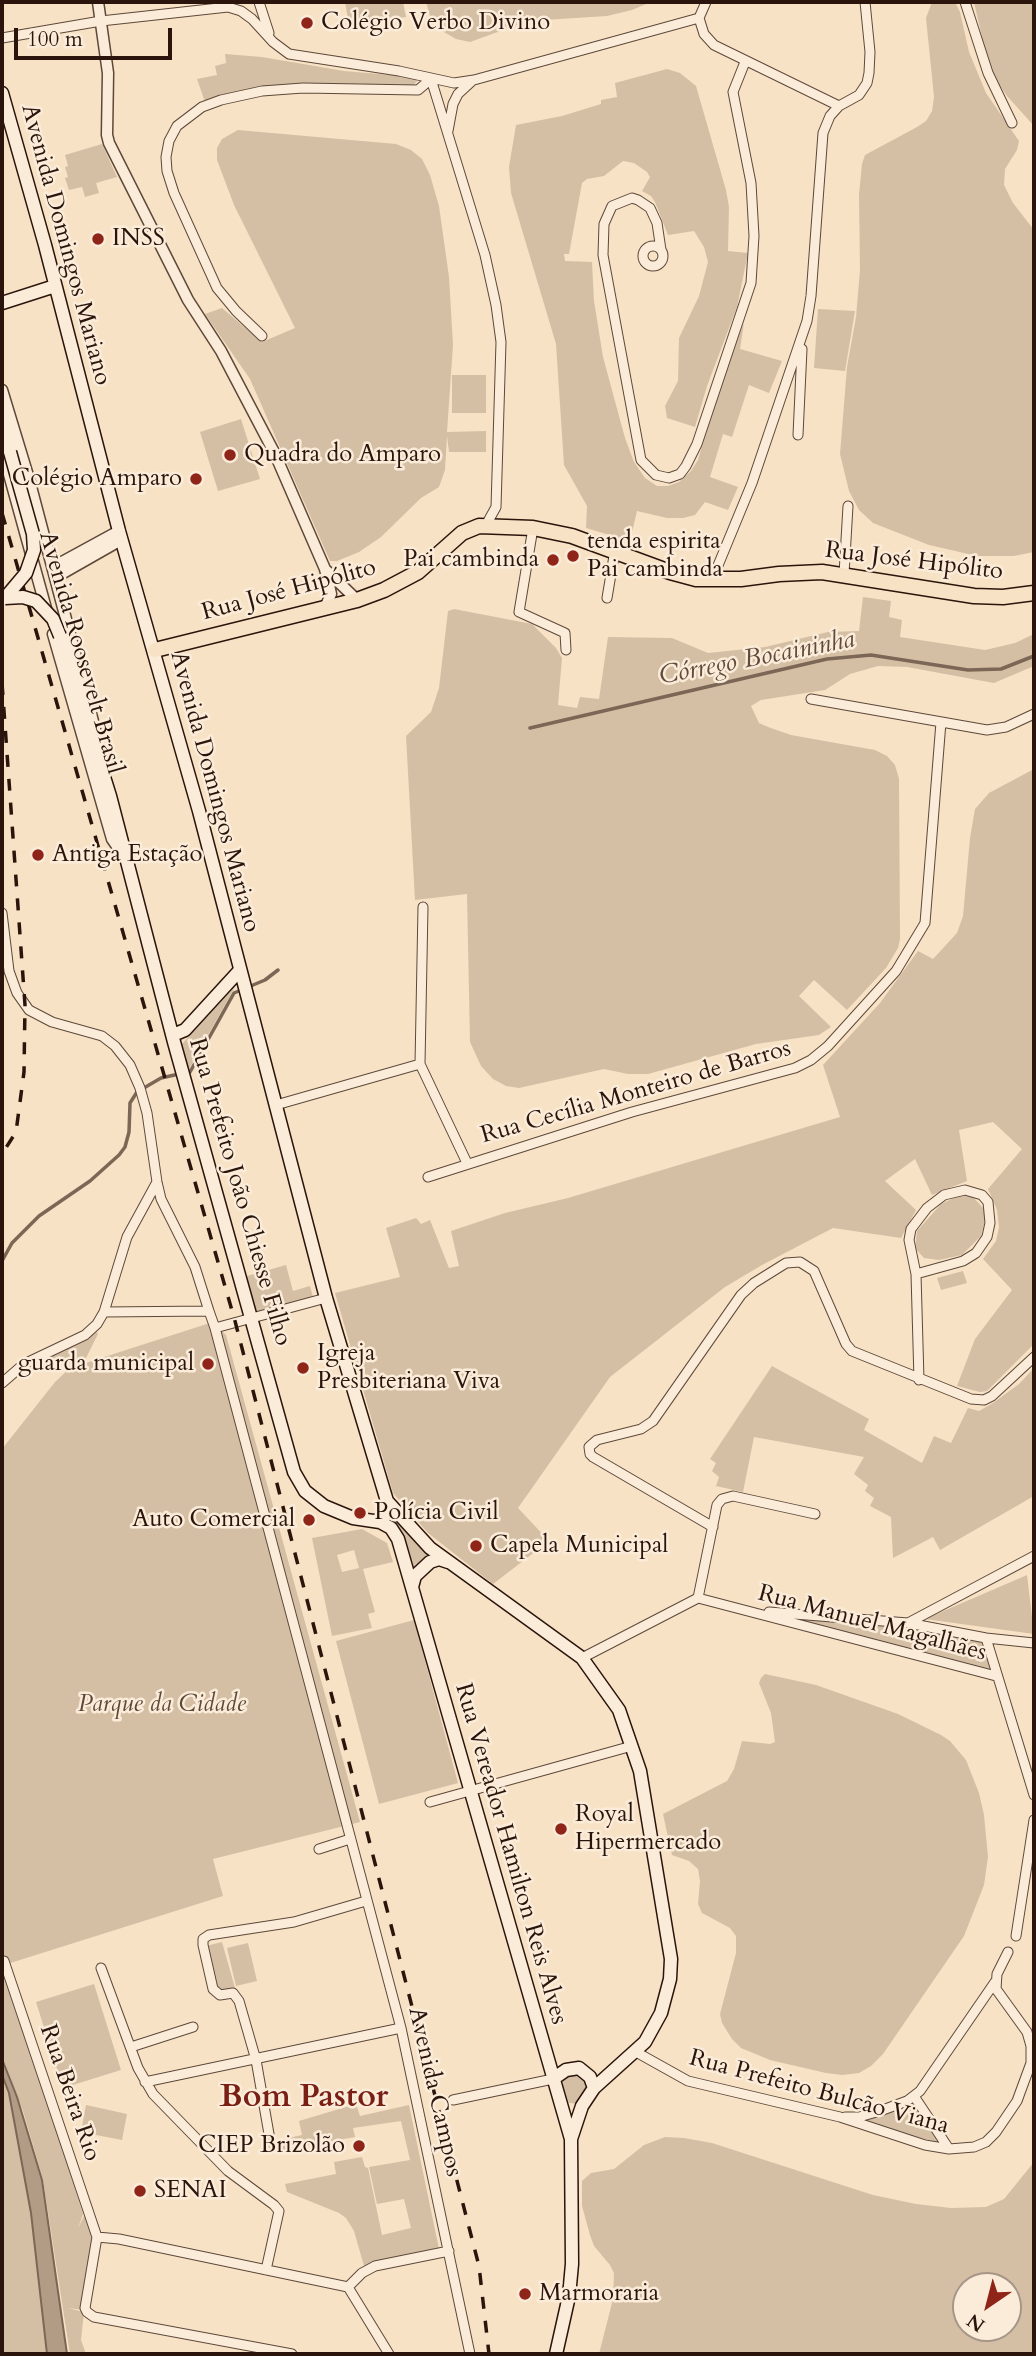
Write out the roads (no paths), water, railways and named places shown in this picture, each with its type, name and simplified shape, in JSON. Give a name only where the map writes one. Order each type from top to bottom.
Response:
[{"type":"main road","name":"Avenida Domingos Mariano","points":[[2,93],[120,536],[155,650],[326,1298],[387,1501]]},
{"type":"main road","points":[[2,294],[54,282]]},
{"type":"main road","points":[[2,303],[54,282]]},
{"type":"main road","points":[[2,417],[6,451],[33,534],[34,550],[26,573],[3,598]]},
{"type":"main road","name":"Rua José Hipólito","points":[[155,650],[357,600],[403,582],[462,533],[486,525],[533,528],[572,536],[686,578],[712,580],[799,572],[844,574],[982,597],[1034,593]]},
{"type":"main road","name":"Rua Prefeito João Chiesse Filho","points":[[3,598],[23,597],[36,601],[53,619],[110,796],[294,1472],[312,1497],[331,1510],[354,1518],[376,1521]]},
{"type":"main road","points":[[173,1035],[185,1030],[241,974]]},
{"type":"main road","points":[[376,1521],[386,1514],[387,1501]]},
{"type":"main road","points":[[387,1501],[421,1539],[452,1564],[582,1658],[619,1710],[640,1770],[671,1959],[668,1991],[661,2013],[645,2042],[594,2088],[582,2106],[571,2139],[572,2264],[569,2296],[555,2354]]},
{"type":"main road","points":[[376,1521],[388,1526],[396,1535],[411,1585]]},
{"type":"main road","points":[[411,1585],[415,1576],[430,1562],[439,1559],[452,1564]]},
{"type":"main road","name":"Rua Vereador Hamilton Reis Alves","points":[[411,1585],[571,2139]]},
{"type":"main road","points":[[553,2079],[566,2070],[579,2068],[590,2077],[594,2088]]},
{"type":"main road","points":[[559,2102],[568,2107],[582,2106]]},
{"type":"street","points":[[98,2],[108,73],[107,135],[111,148],[188,300],[221,351],[257,417],[325,569],[331,594],[325,608]]},
{"type":"street","points":[[259,2],[273,42]]},
{"type":"street","points":[[706,2],[699,18],[704,34],[714,46],[839,106]]},
{"type":"street","points":[[798,435],[803,337],[811,296],[823,133],[830,116],[839,106],[859,95],[870,73],[865,2]]},
{"type":"street","points":[[965,2],[988,73],[1012,123]]},
{"type":"street","points":[[2,38],[101,21],[232,4],[252,19],[283,51],[296,57],[399,71],[447,83],[474,80],[699,18]]},
{"type":"street","points":[[661,250],[657,223],[650,208],[632,198],[612,206],[604,224],[603,256],[641,460],[656,475],[669,478],[680,474],[697,444],[751,283],[754,236],[751,183],[733,92],[745,62]]},
{"type":"street","points":[[431,79],[485,255],[501,342],[496,507],[486,525]]},
{"type":"street","points":[[262,336],[217,288],[174,193],[166,157],[169,141],[177,126],[202,107],[262,91],[303,88],[418,90],[431,79]]},
{"type":"street","points":[[448,136],[453,104],[465,86],[474,80]]},
{"type":"street","points":[[712,580],[752,483],[803,337]]},
{"type":"street","name":"Rua Prefeito João Chiesse Filho","points":[[2,390],[54,572],[110,796]]},
{"type":"street","name":"Avenida Roosevelt Brasil","points":[[6,451],[108,827],[117,849],[128,862]]},
{"type":"street","points":[[844,574],[848,506]]},
{"type":"street","points":[[496,507],[506,525]]},
{"type":"street","points":[[533,528],[519,612],[565,633],[566,650]]},
{"type":"street","points":[[54,572],[120,536]]},
{"type":"street","points":[[607,598],[615,550]]},
{"type":"street","points":[[325,569],[357,600]]},
{"type":"street","points":[[811,699],[992,730],[1006,727],[1034,714]]},
{"type":"street","name":"Rua Cecília Monteiro de Barros","points":[[428,1177],[632,1112],[803,1065],[845,1029],[900,966],[925,923],[941,722]]},
{"type":"street","points":[[276,1105],[420,1064],[423,907]]},
{"type":"street","name":"Avenida Campos","points":[[2,913],[9,971],[17,993],[29,1010],[52,1022],[102,1036],[116,1046],[130,1065],[141,1088],[156,1182],[161,1199],[195,1267],[215,1328],[401,2028],[470,2354]]},
{"type":"street","name":"Rua Cecília Monteiro de Barros","points":[[420,1064],[467,1163]]},
{"type":"street","points":[[2,1383],[24,1364],[42,1353],[85,1335],[97,1324],[104,1312],[127,1237],[156,1182]]},
{"type":"street","points":[[916,1274],[972,1257],[984,1243],[991,1217],[988,1202],[982,1195],[971,1191],[950,1192],[933,1202],[911,1229],[909,1240],[916,1274],[919,1380]]},
{"type":"street","points":[[713,1527],[593,1457],[589,1447],[597,1440],[641,1429],[653,1420],[741,1295],[754,1283],[789,1262],[800,1262],[817,1275],[848,1348],[919,1380],[971,1399],[984,1400],[997,1393],[1034,1357]]},
{"type":"street","points":[[215,1328],[326,1298]]},
{"type":"street","points":[[104,1312],[209,1311]]},
{"type":"street","points":[[582,1658],[698,1598],[718,1503],[730,1496],[815,1514]]},
{"type":"street","points":[[908,1623],[1034,1556]]},
{"type":"street","name":"Rua Manuel Magalhães","points":[[698,1598],[996,1676],[1034,1795]]},
{"type":"street","points":[[746,1611],[908,1623],[986,1638],[1034,1643]]},
{"type":"street","points":[[986,1638],[996,1676]]},
{"type":"street","points":[[430,1802],[632,1746]]},
{"type":"street","points":[[1016,1936],[1034,1819]]},
{"type":"street","points":[[319,1849],[350,1839]]},
{"type":"street","points":[[269,2134],[256,2060],[237,1997],[233,1993],[218,1995],[213,1989],[202,1942],[209,1935],[294,1922],[366,1901]]},
{"type":"street","points":[[840,2117],[869,2115],[915,2096],[929,2081],[995,1984],[1009,1952]]},
{"type":"street","name":"Rua Beira Rio","points":[[4,1961],[97,2237]]},
{"type":"street","points":[[101,1968],[145,2082],[162,2104],[228,2171],[277,2208],[279,2216],[266,2270]]},
{"type":"street","name":"Rua Prefeito Bulcão Viana","points":[[636,2052],[688,2081],[840,2117],[910,2141],[949,2149],[967,2149],[980,2145],[996,2132],[1017,2101],[1031,2063],[1031,2046],[1027,2032],[997,1993],[995,1984]]},
{"type":"street","points":[[131,2047],[193,2027]]},
{"type":"street","points":[[145,2082],[401,2028]]},
{"type":"street","points":[[453,2100],[553,2079]]},
{"type":"street","points":[[915,2096],[949,2149]]},
{"type":"street","points":[[292,2354],[94,2317],[85,2308],[97,2237],[119,2239],[348,2287],[389,2354]]},
{"type":"street","points":[[348,2287],[362,2273],[375,2266],[449,2251]]},
{"type":"waterway","name":"Córrego Bocaininha","points":[[530,728],[827,659],[871,655],[968,670],[1001,669],[1034,656]]},
{"type":"waterway","points":[[187,1073],[234,993],[265,980],[278,970]]},
{"type":"waterway","points":[[2,1261],[12,1243],[39,1216],[90,1181],[119,1155],[125,1147],[129,1132],[130,1103],[137,1092],[161,1078],[179,1074]]},
{"type":"railway","points":[[2,513],[235,1321],[479,2266],[489,2354]]},
{"type":"railway","points":[[2,683],[25,1005],[24,1072],[16,1132],[2,1154]]},
{"type":"place","name":"Colégio Verbo Divino","points":[[307,23]]},
{"type":"place","name":"INSS","points":[[98,239]]},
{"type":"place","name":"Quadra do Amparo","points":[[230,455]]},
{"type":"place","name":"Colégio Amparo","points":[[196,479]]},
{"type":"place","name":"tenda espirita Pai cambinda","points":[[573,556]]},
{"type":"place","name":"Pai cambinda","points":[[553,560]]},
{"type":"place","name":"Antiga Estação","points":[[38,855]]},
{"type":"place","name":"guarda municipal","points":[[208,1364]]},
{"type":"place","name":"Igreja Presbiteriana Viva","points":[[303,1368]]},
{"type":"place","name":"Polícia Civil","points":[[360,1513]]},
{"type":"place","name":"Auto Comercial","points":[[309,1520]]},
{"type":"place","name":"Capela Municipal","points":[[476,1546]]},
{"type":"place","name":"Royal Hipermercado","points":[[561,1829]]},
{"type":"place","name":"CIEP Brizolão","points":[[359,2146]]},
{"type":"place","name":"SENAI","points":[[140,2191]]},
{"type":"place","name":"Marmoraria","points":[[525,2294]]},
{"type":"district","name":"Bom Pastor","points":[[304,2099]]},
{"type":"park label","name":"Parque da Cidade","points":[[162,1705]]}]
